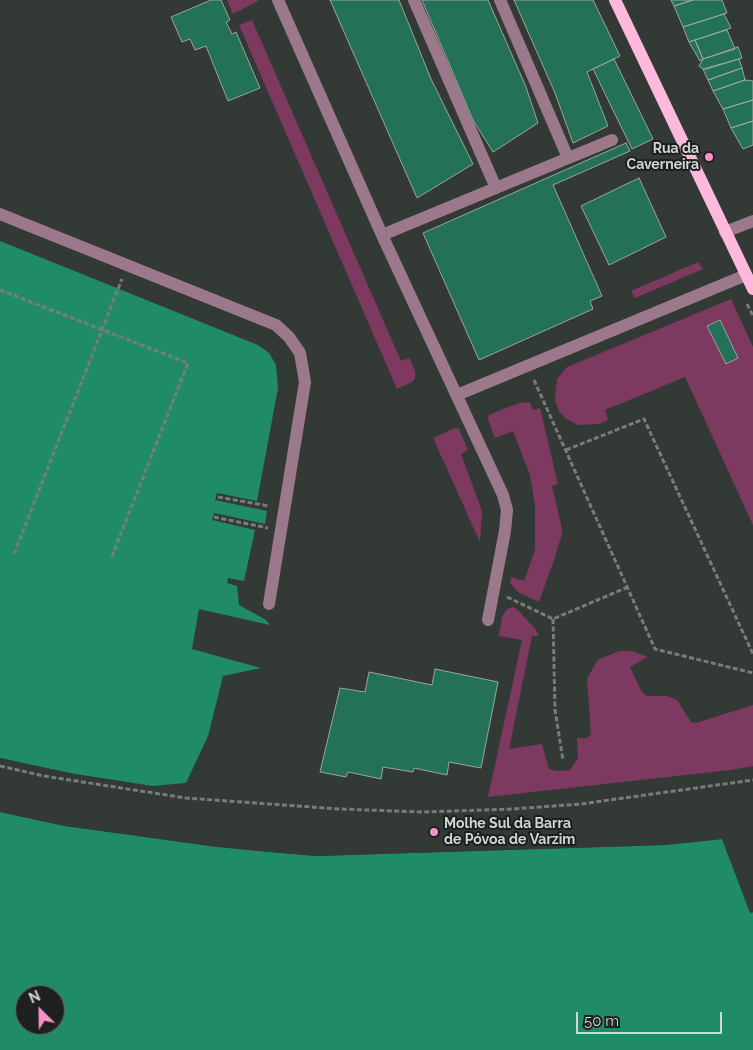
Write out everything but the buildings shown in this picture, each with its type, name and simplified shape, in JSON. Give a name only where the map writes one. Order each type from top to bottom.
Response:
[{"type":"main road","points":[[615,0],[753,289]]},
{"type":"street","points":[[278,0],[382,236],[503,495],[507,510],[488,620]]},
{"type":"street","points":[[414,0],[496,188]]},
{"type":"street","points":[[500,0],[568,158]]},
{"type":"street","points":[[382,236],[612,140]]},
{"type":"street","points":[[0,214],[276,325],[289,337],[300,353],[305,382],[270,604]]},
{"type":"street","points":[[725,232],[753,221]]},
{"type":"street","points":[[457,395],[746,275]]},
{"type":"path","points":[[14,554],[127,265]]},
{"type":"path","points":[[0,290],[188,363],[111,559]]},
{"type":"path","points":[[528,366],[655,649],[753,674]]},
{"type":"path","points":[[566,450],[644,419],[753,654]]},
{"type":"path","points":[[218,497],[285,509]]},
{"type":"path","points":[[214,517],[281,531]]},
{"type":"path","points":[[494,591],[553,619],[628,587]]},
{"type":"path","points":[[553,619],[555,710],[562,760]]},
{"type":"path","points":[[0,766],[44,776],[186,798],[339,810],[423,812],[513,809],[581,804],[753,780]]},
{"type":"shaded area","points":[[227,0],[258,0],[258,1],[233,14]]},
{"type":"shaded area","points":[[252,20],[401,361],[409,358],[415,371],[415,378],[412,382],[397,389],[239,25]]},
{"type":"shaded area","points":[[0,241],[258,345],[269,353],[276,365],[278,388],[257,501],[217,493],[215,500],[267,511],[265,524],[214,513],[212,520],[255,530],[244,581],[228,578],[227,583],[237,586],[239,605],[266,620],[270,625],[199,609],[192,649],[261,668],[223,676],[208,736],[186,783],[152,786],[67,773],[0,758]]},
{"type":"shaded area","points":[[698,262],[703,269],[635,298],[631,291]]},
{"type":"shaded area","points":[[731,299],[753,347],[753,525],[685,377],[605,410],[608,420],[599,424],[578,425],[565,418],[559,411],[555,400],[557,379],[567,367]]},
{"type":"shaded area","points":[[530,402],[533,410],[540,408],[558,484],[552,486],[562,534],[539,602],[518,592],[510,583],[511,577],[524,581],[535,550],[535,505],[530,475],[513,431],[495,438],[488,419],[489,415],[503,409],[520,403]]},
{"type":"shaded area","points":[[455,428],[459,429],[468,450],[461,454],[482,511],[480,542],[433,438]]},
{"type":"shaded area","points":[[513,607],[519,611],[539,636],[532,636],[509,749],[542,744],[549,769],[557,771],[570,770],[578,758],[577,738],[587,738],[591,734],[587,678],[598,660],[619,651],[632,651],[648,657],[630,667],[642,692],[647,696],[667,696],[677,700],[691,722],[696,723],[753,705],[753,766],[488,797],[522,640],[499,636],[502,617],[507,609]]},
{"type":"shaded area","points":[[0,812],[65,826],[216,847],[316,856],[665,845],[722,839],[751,913],[753,912],[753,1050],[0,1050]]},
{"type":"pier","points":[[0,758],[75,774],[165,788],[152,789],[66,775],[0,760]]},
{"type":"pier","points":[[0,810],[66,823],[216,844],[316,853],[665,843],[722,836],[753,912],[750,913],[722,839],[665,845],[316,856],[248,850],[65,826],[0,812]]},
{"type":"place","name":"Rua da Caverneira","points":[[709,157]]},
{"type":"place","name":"Molhe Sul da Barra de Póvoa de Varzim","points":[[434,832]]}]
